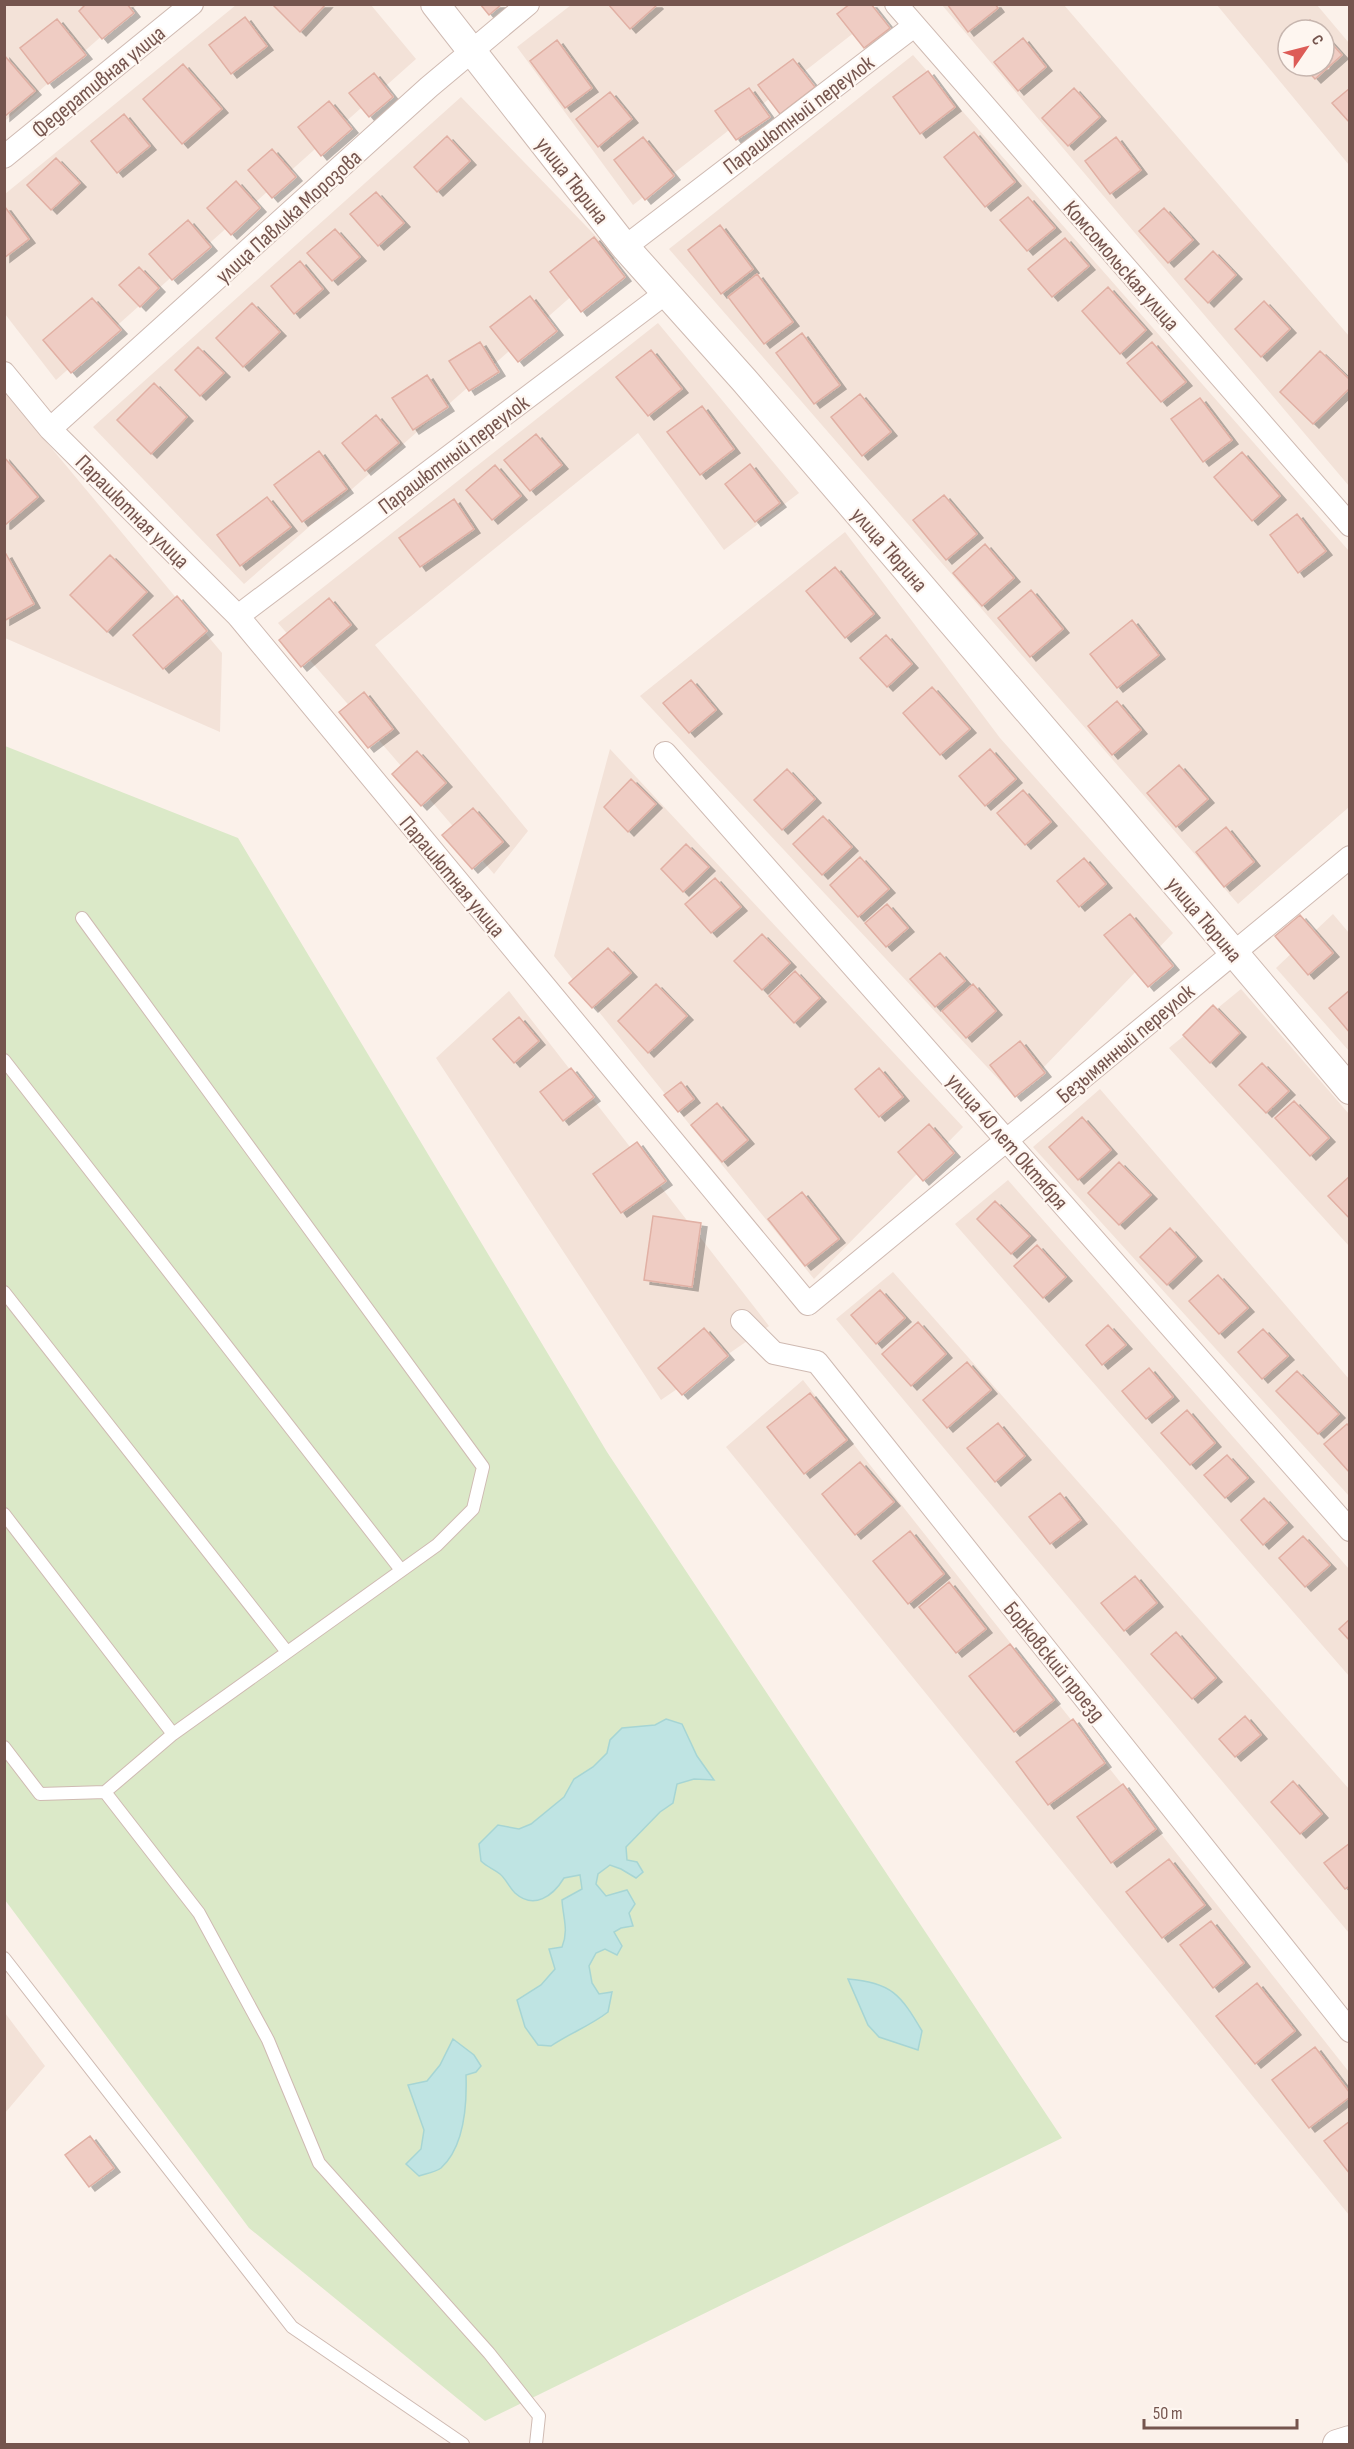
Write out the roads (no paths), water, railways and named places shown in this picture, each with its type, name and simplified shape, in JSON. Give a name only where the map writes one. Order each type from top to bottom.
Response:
[{"type":"street","name":"Федеративная улица","points":[[4,157],[192,4]]},
{"type":"street","name":"улица Тюрина","points":[[435,4],[625,247],[667,292],[1114,811],[1350,1090]]},
{"type":"street","name":"улица Павлика Морозова","points":[[50,429],[472,50],[528,4]]},
{"type":"street","name":"Комсомольская улица","points":[[896,4],[1350,525]]},
{"type":"street","name":"Парашютный переулок","points":[[625,247],[914,26]]},
{"type":"street","name":"Парашютный переулок","points":[[238,616],[667,292]]},
{"type":"street","name":"Парашютная улица","points":[[4,373],[50,429],[238,616],[808,1304],[899,1228]]},
{"type":"street","name":"улица 40 лет Октября","points":[[665,753],[1350,1530]]},
{"type":"street","name":"Безымянный переулок","points":[[899,1228],[1350,857]]},
{"type":"street","name":"Борковский проезд","points":[[742,1321],[774,1353],[817,1362],[1350,2031]]},
{"type":"street","points":[[1337,2445],[1350,2440]]},
{"type":"lane","points":[[4,1747],[40,1794],[105,1792],[172,1734],[437,1545],[473,1509],[483,1467],[82,918]]},
{"type":"lane","points":[[4,1060],[401,1570]]},
{"type":"lane","points":[[4,1292],[287,1652]]},
{"type":"lane","points":[[4,1514],[172,1734]]},
{"type":"lane","points":[[105,1792],[198,1912],[268,2040],[318,2163],[489,2353],[539,2416],[536,2445]]},
{"type":"lane","points":[[4,1958],[292,2327],[463,2445]]},
{"type":"water","points":[[666,1719],[682,1724],[697,1756],[714,1780],[694,1779],[677,1784],[673,1803],[660,1812],[626,1847],[627,1860],[637,1862],[643,1872],[636,1878],[610,1865],[598,1874],[596,1884],[606,1896],[627,1890],[635,1904],[629,1913],[633,1926],[614,1932],[622,1946],[617,1955],[605,1949],[596,1953],[589,1966],[592,1983],[599,1994],[612,1992],[608,2012],[551,2046],[538,2045],[525,2027],[517,2000],[541,1985],[555,1969],[549,1949],[562,1947],[564,1941],[562,1900],[582,1889],[580,1875],[564,1878],[560,1885],[542,1899],[522,1898],[500,1874],[481,1861],[479,1844],[498,1825],[519,1829],[531,1824],[564,1797],[574,1779],[593,1767],[607,1753],[610,1740],[622,1728],[655,1725]]},
{"type":"water","points":[[848,1979],[875,1983],[885,1987],[901,2000],[922,2031],[918,2050],[879,2037],[868,2025]]},
{"type":"water","points":[[453,2039],[474,2055],[481,2066],[476,2072],[466,2075],[463,2124],[460,2137],[449,2159],[441,2168],[419,2176],[406,2164],[421,2149],[424,2130],[408,2085],[427,2081],[440,2065]]}]
